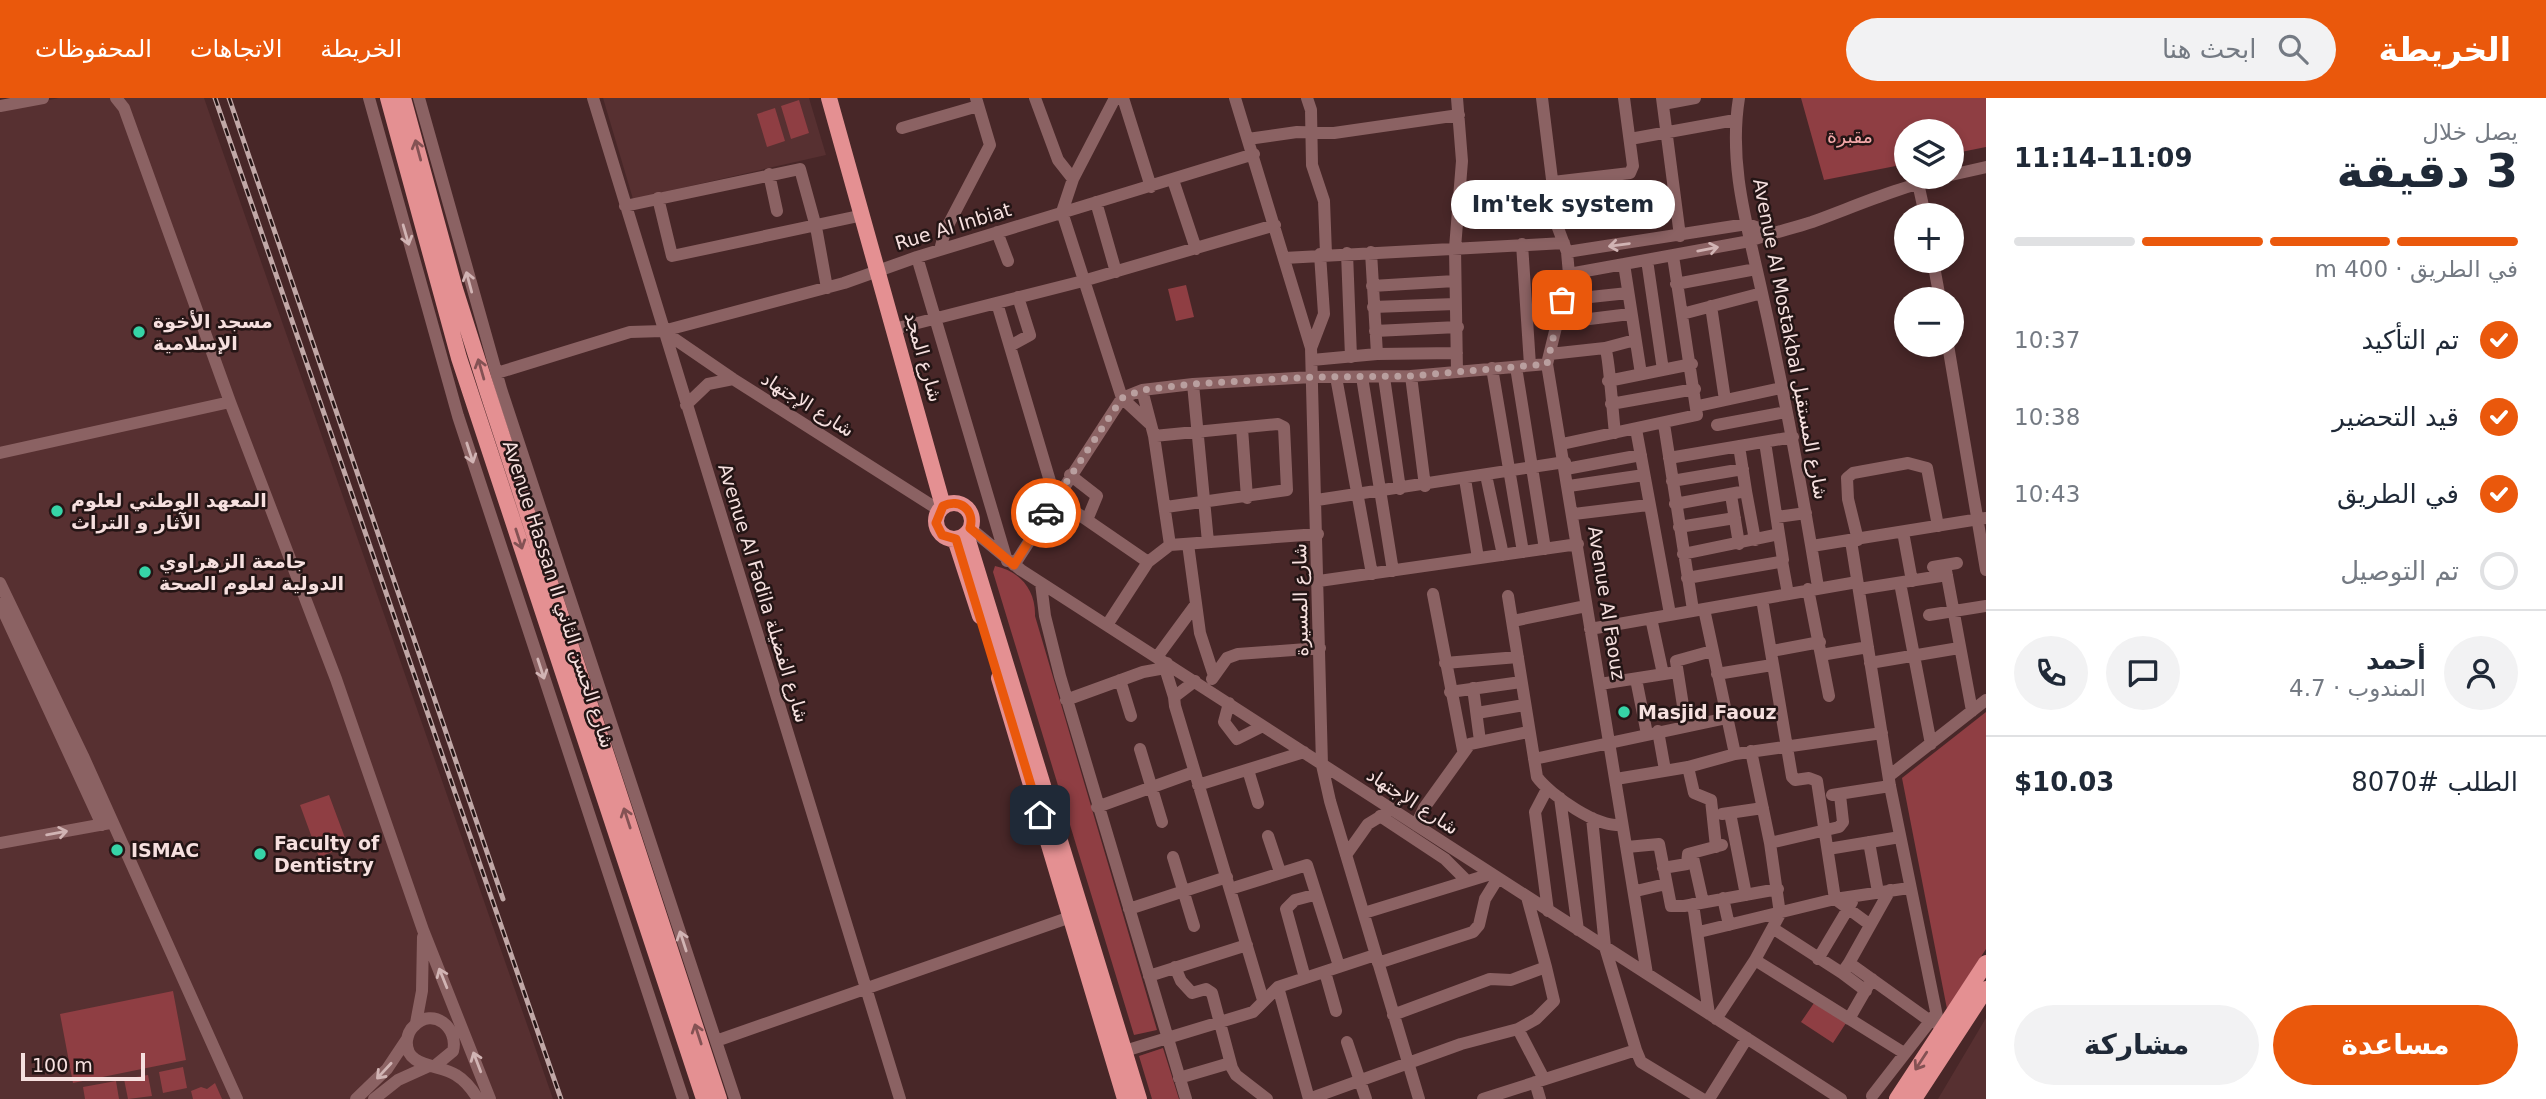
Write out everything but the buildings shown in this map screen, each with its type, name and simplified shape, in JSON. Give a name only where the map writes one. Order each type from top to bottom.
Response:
[{"type":"main road","name":"Avenue Hassan II شارع الحسن الثاني","points":[[387,98],[459,358],[704,1099]]},
{"type":"main road","name":"Avenue Hassan II شارع الحسن الثاني","points":[[404,98],[518,461],[684,967],[719,1099]]},
{"type":"main road","name":"شارع المجد","points":[[818,98],[864,252],[876,270]]},
{"type":"main road","name":"شارع المجد","points":[[829,98],[930,456],[932,474],[945,506]]},
{"type":"main road","name":"شارع المجد","points":[[945,506],[969,511],[964,534],[948,538],[938,530],[936,516],[945,506]]},
{"type":"main road","points":[[964,534],[1118,1053],[1125,1099]]},
{"type":"main road","points":[[1897,1099],[1940,1019],[1986,964]]},
{"type":"main road","points":[[1914,1099],[1986,989]]},
{"type":"main road","points":[[1118,1053],[1139,1099]]},
{"type":"street","points":[[0,106],[43,98]]},
{"type":"street","points":[[116,98],[124,108],[230,402],[336,678],[457,1028],[489,1099]]},
{"type":"street","points":[[369,98],[458,416],[683,1099]]},
{"type":"street","points":[[419,98],[470,309]]},
{"type":"street","name":"Avenue Al Fadila شارع الفضيلة","points":[[593,98],[660,330],[686,405],[900,1099]]},
{"type":"street","points":[[1035,98],[1058,160],[1073,179]]},
{"type":"street","points":[[1115,98],[1073,179],[1062,212],[1122,398],[1149,423]]},
{"type":"street","points":[[1123,98],[1151,187]]},
{"type":"street","name":"شارع المسيرة","points":[[1235,98],[1254,154],[1311,354],[1318,534],[1322,765],[1392,1015],[1419,1099]]},
{"type":"street","points":[[1307,98],[1311,110],[1312,165],[1324,201],[1324,314],[1311,354],[1351,357],[1457,353]]},
{"type":"street","points":[[1457,371],[1455,248],[1462,161],[1458,98]]},
{"type":"street","name":"Avenue Al Faouz","points":[[1542,98],[1566,233],[1569,274],[1548,359],[1622,824],[1636,891],[1647,974]]},
{"type":"street","name":"Avenue Al Faouz","points":[[1548,98],[1559,233],[1565,245]]},
{"type":"street","points":[[1556,182],[1630,173],[1633,166],[1624,98]]},
{"type":"street","points":[[1680,236],[1662,101],[1695,98]]},
{"type":"street","name":"Avenue Al Mostakbal شارع المستقبل","points":[[1739,98],[1735,120],[1736,163],[1780,388],[1793,437],[1812,546],[1813,588],[1829,696]]},
{"type":"street","points":[[902,128],[977,102],[990,145],[945,231],[940,250]]},
{"type":"street","points":[[1248,139],[1334,133],[1459,115]]},
{"type":"street","points":[[1630,139],[1735,120]]},
{"type":"street","name":"Rue Al Inbiat","points":[[495,385],[630,332],[660,330],[827,288],[917,257],[1254,154]]},
{"type":"street","points":[[1964,172],[1986,167]]},
{"type":"street","points":[[625,206],[796,168],[802,171],[827,288]]},
{"type":"street","points":[[769,174],[777,211]]},
{"type":"street","points":[[1173,180],[1196,248]]},
{"type":"street","points":[[1569,274],[1750,241],[1770,232],[1810,223],[1869,198],[1899,189]]},
{"type":"street","points":[[658,198],[672,256],[854,217]]},
{"type":"street","points":[[1563,216],[1675,198]]},
{"type":"street","points":[[1096,202],[1116,272]]},
{"type":"street","points":[[1284,258],[1522,244],[1565,245],[1680,236],[1747,224],[1770,232]]},
{"type":"street","points":[[894,329],[1116,272],[1275,225]]},
{"type":"street","points":[[997,232],[1008,261]]},
{"type":"street","points":[[1522,244],[1530,366]]},
{"type":"street","points":[[1371,252],[1377,354]]},
{"type":"street","points":[[1348,253],[1351,357]]},
{"type":"street","points":[[1562,444],[1695,417],[1698,406],[1673,256]]},
{"type":"street","points":[[917,257],[1011,563]]},
{"type":"street","points":[[1647,260],[1663,370]]},
{"type":"street","points":[[1624,264],[1641,374]]},
{"type":"street","points":[[1676,284],[1756,269]]},
{"type":"street","points":[[1372,286],[1455,281]]},
{"type":"street","points":[[1562,300],[1628,293]]},
{"type":"street","points":[[1682,314],[1762,293]]},
{"type":"street","points":[[1010,346],[1030,335],[1018,298]]},
{"type":"street","points":[[997,303],[1055,498],[1148,562]]},
{"type":"street","points":[[1373,307],[1455,304]]},
{"type":"street","points":[[1712,306],[1725,400]]},
{"type":"street","points":[[1557,323],[1655,316]]},
{"type":"street","points":[[1375,331],[1458,327]]},
{"type":"street","name":"شارع الإجتهاد","points":[[660,330],[733,379],[945,506]]},
{"type":"street","points":[[478,336],[495,385]]},
{"type":"street","points":[[1011,563],[1122,398],[1142,390],[1193,384],[1312,377],[1411,376],[1530,366],[1597,346],[1605,348],[1635,340]]},
{"type":"street","points":[[1605,348],[1610,359],[1608,381],[1615,433]]},
{"type":"street","points":[[1950,357],[1982,519],[1985,561]]},
{"type":"street","points":[[1608,381],[1692,364]]},
{"type":"street","points":[[1516,366],[1545,549]]},
{"type":"street","points":[[1492,368],[1523,552]]},
{"type":"street","points":[[1411,376],[1424,485]]},
{"type":"street","points":[[1336,377],[1371,574]]},
{"type":"street","points":[[1362,377],[1393,571]]},
{"type":"street","points":[[1384,377],[1400,489]]},
{"type":"street","points":[[686,405],[708,384],[733,379]]},
{"type":"street","points":[[1193,384],[1208,542]]},
{"type":"street","points":[[1698,406],[1780,388]]},
{"type":"street","points":[[1611,404],[1695,389]]},
{"type":"street","points":[[1142,390],[1154,436],[1170,545]]},
{"type":"street","points":[[0,453],[209,409],[230,402]]},
{"type":"street","points":[[1717,425],[1786,412]]},
{"type":"street","points":[[1664,424],[1687,578],[1712,651],[1735,754]]},
{"type":"street","points":[[1154,436],[1282,425],[1288,486],[1283,492],[1166,507]]},
{"type":"street","points":[[1242,428],[1247,498]]},
{"type":"street","points":[[1636,429],[1670,614]]},
{"type":"street","points":[[1669,458],[1793,437]]},
{"type":"street","points":[[1765,442],[1788,594]]},
{"type":"street","points":[[1739,446],[1755,540]]},
{"type":"street","points":[[1317,500],[1510,471],[1641,455]]},
{"type":"street","points":[[1938,526],[1927,468],[1908,463],[1853,473],[1847,478],[1858,585],[1890,781],[1909,888],[1940,1019]]},
{"type":"street","points":[[1672,481],[1743,469]]},
{"type":"street","points":[[1070,475],[1097,496],[1087,520]]},
{"type":"street","points":[[1486,475],[1503,555]]},
{"type":"street","points":[[1569,486],[1643,475]]},
{"type":"street","points":[[1465,479],[1478,558]]},
{"type":"street","points":[[1675,504],[1746,491]]},
{"type":"street","points":[[1731,495],[1739,544]]},
{"type":"street","points":[[1574,513],[1648,505]]},
{"type":"street","points":[[1777,517],[1806,513]]},
{"type":"street","points":[[1653,523],[1735,518]]},
{"type":"street","points":[[1812,546],[1982,519]]},
{"type":"street","points":[[1903,532],[1914,656],[1931,744]]},
{"type":"street","name":"شارع الإجتهاد","points":[[964,534],[1841,1099]]},
{"type":"street","points":[[1107,625],[1148,562],[1170,545],[1318,534]]},
{"type":"street","points":[[1683,554],[1779,534]]},
{"type":"street","points":[[1188,544],[1205,657],[1214,676]]},
{"type":"street","points":[[1319,581],[1578,544]]},
{"type":"street","points":[[1687,578],[1782,561]]},
{"type":"street","points":[[1590,629],[1813,588],[1906,582],[1945,568],[1972,711]]},
{"type":"street","points":[[0,583],[236,1099]]},
{"type":"street","points":[[1041,583],[1045,616],[1066,700],[1186,1099]]},
{"type":"street","points":[[1433,594],[1444,663],[1463,750]]},
{"type":"street","points":[[1508,596],[1537,777],[1547,789],[1592,818],[1607,826],[1622,824]]},
{"type":"street","points":[[1762,599],[1793,779],[1817,780],[1822,797],[1835,900],[1869,924]]},
{"type":"street","points":[[0,604],[108,824]]},
{"type":"street","points":[[1066,700],[1163,663],[1196,604]]},
{"type":"street","points":[[1513,621],[1586,606]]},
{"type":"street","points":[[1929,615],[1986,606]]},
{"type":"street","points":[[1651,618],[1686,725]]},
{"type":"street","points":[[1772,651],[1868,647]]},
{"type":"street","points":[[1174,697],[1201,685],[1214,676],[1227,658],[1238,654],[1320,648]]},
{"type":"street","points":[[1870,663],[1959,648]]},
{"type":"street","points":[[1670,673],[1678,659],[1712,651]]},
{"type":"street","points":[[1444,663],[1518,657]]},
{"type":"street","points":[[1163,663],[1264,1000]]},
{"type":"street","points":[[1717,674],[1772,665]]},
{"type":"street","points":[[1600,684],[1670,673]]},
{"type":"street","points":[[1636,679],[1665,770]]},
{"type":"street","points":[[1120,680],[1131,716]]},
{"type":"street","points":[[1450,692],[1521,682]]},
{"type":"street","points":[[1473,688],[1480,741]]},
{"type":"street","points":[[1822,797],[1890,781],[1986,700]]},
{"type":"street","points":[[1229,703],[1224,722],[1237,739],[1263,726]]},
{"type":"street","points":[[1477,713],[1524,705]]},
{"type":"street","points":[[1534,759],[1727,718]]},
{"type":"street","points":[[1416,825],[1424,808],[1463,750],[1480,741],[1528,732]]},
{"type":"street","points":[[1616,779],[1688,767],[1751,751],[1882,733]]},
{"type":"street","points":[[1140,749],[1162,822]]},
{"type":"street","points":[[1713,1017],[1755,960],[1780,914],[1770,843],[1751,751]]},
{"type":"street","points":[[1097,807],[1151,788],[1248,771],[1304,752]]},
{"type":"street","points":[[1688,767],[1693,791],[1711,800],[1716,847]]},
{"type":"street","points":[[1248,771],[1258,803]]},
{"type":"street","points":[[1547,789],[1535,812],[1548,911]]},
{"type":"street","points":[[1770,843],[1842,825],[1840,794]]},
{"type":"street","points":[[1560,798],[1578,930]]},
{"type":"street","points":[[1714,815],[1763,808]]},
{"type":"street","points":[[1346,855],[1357,836],[1380,816],[1392,810]]},
{"type":"street","points":[[1730,813],[1746,895]]},
{"type":"street","points":[[1380,816],[1445,859],[1466,880]]},
{"type":"street","points":[[1592,818],[1605,947],[1636,1050],[1641,1062],[1702,1099]]},
{"type":"street","points":[[0,843],[108,824]]},
{"type":"street","points":[[1268,836],[1280,872]]},
{"type":"street","points":[[1828,849],[1900,836]]},
{"type":"street","points":[[1663,867],[1686,864],[1688,854],[1734,842]]},
{"type":"street","points":[[1846,968],[1884,891],[1869,842]]},
{"type":"street","points":[[1627,847],[1659,844],[1671,906],[1778,889]]},
{"type":"street","points":[[1692,853],[1699,932],[1713,1017]]},
{"type":"street","points":[[1173,858],[1194,926]]},
{"type":"street","points":[[1129,909],[1185,891],[1307,865],[1314,895],[1339,966]]},
{"type":"street","points":[[1118,1053],[1257,1010],[1278,987],[1339,966],[1377,959],[1473,932],[1479,925],[1494,876],[1466,880],[1364,913]]},
{"type":"street","points":[[1636,891],[1666,884]]},
{"type":"street","points":[[1699,932],[1835,900],[1909,888]]},
{"type":"street","points":[[1305,978],[1286,909],[1295,900],[1314,895]]},
{"type":"street","points":[[1278,987],[1309,1099],[1407,1063],[1518,1029],[1536,1018],[1553,1002],[1527,897]]},
{"type":"street","points":[[1818,959],[1855,897]]},
{"type":"street","points":[[1723,898],[1729,925]]},
{"type":"street","points":[[716,1041],[1077,915]]},
{"type":"street","points":[[1774,929],[1818,959],[1846,968],[1869,985],[1940,1019]]},
{"type":"street","points":[[356,1099],[387,1069],[416,1023],[422,990],[423,930]]},
{"type":"street","points":[[1149,975],[1247,945]]},
{"type":"street","points":[[1755,960],[1904,1053]]},
{"type":"street","points":[[684,967],[716,1041],[735,1099]]},
{"type":"street","points":[[1175,967],[1188,991],[1192,993],[1206,989],[1212,993],[1230,1063],[1236,1075],[1267,1099]]},
{"type":"street","points":[[1392,1015],[1490,979],[1511,980],[1546,967]]},
{"type":"street","points":[[1325,972],[1336,1011]]},
{"type":"street","points":[[1849,1019],[1869,985]]},
{"type":"street","points":[[416,1023],[431,1018],[457,1028]]},
{"type":"street","points":[[1872,1096],[1904,1053],[1940,1019]]},
{"type":"street","points":[[374,1099],[398,1080],[432,1066],[453,1051],[457,1028]]},
{"type":"street","points":[[1518,1029],[1539,1081],[1540,1099]]},
{"type":"street","points":[[407,1038],[410,1054],[422,1064],[466,1082],[478,1099]]},
{"type":"street","points":[[1709,1099],[1747,1038]]},
{"type":"street","points":[[1347,1042],[1366,1099]]},
{"type":"street","points":[[1490,1098],[1636,1050]]},
{"type":"street","points":[[1179,1078],[1230,1063]]},
{"type":"shaded area","points":[[59,98],[204,98],[553,1099],[0,1099],[0,110]]},
{"type":"shaded area","points":[[603,98],[809,98],[826,155],[633,199]]},
{"type":"shaded area","points":[[1986,1018],[1986,1099],[1938,1099]]},
{"type":"green space","name":"مقبرة","points":[[1801,98],[1986,98],[1986,147],[1964,151],[1964,119],[1894,119],[1894,166],[1824,180]]},
{"type":"green space","points":[[799,100],[809,133],[791,139],[781,106]]},
{"type":"green space","points":[[775,108],[785,141],[767,147],[757,114]]},
{"type":"green space","points":[[1186,285],[1194,317],[1176,321],[1168,289]]},
{"type":"green space","points":[[995,566],[1019,577],[1033,598],[1035,616],[1157,1030],[1134,1035],[993,572]]},
{"type":"green space","points":[[1986,712],[1986,949],[1947,1009],[1902,778]]},
{"type":"green space","points":[[329,795],[348,846],[319,857],[300,805]]},
{"type":"green space","points":[[173,991],[186,1060],[73,1083],[60,1014]]},
{"type":"green space","points":[[1814,1003],[1846,1023],[1833,1043],[1801,1022]]},
{"type":"green space","points":[[1163,1048],[1179,1099],[1152,1099],[1139,1056]]},
{"type":"green space","points":[[183,1067],[187,1088],[163,1093],[159,1072]]},
{"type":"green space","points":[[148,1075],[152,1096],[128,1099],[124,1079]]},
{"type":"green space","points":[[116,1081],[119,1099],[85,1099],[83,1087]]},
{"type":"green space","points":[[215,1083],[222,1099],[193,1099],[191,1091],[201,1087],[207,1089]]},
{"type":"railway","points":[[215,98],[561,1099]]},
{"type":"railway","points":[[229,98],[503,899]]},
{"type":"way so far","points":[[1046,513],[1122,398],[1134,393],[1193,384],[1312,377],[1411,376],[1547,364],[1562,300]]},
{"type":"place","name":"Im'tek system","points":[[1562,300]]},
{"type":"place","name":"مسجد الأخوة الإسلامية","points":[[139,332]]},
{"type":"place","name":"المعهد الوطني لعلوم الآثار و التراث","points":[[57,511]]},
{"type":"place","name":"جامعة الزهراوي الدولية لعلوم الصحة","points":[[145,572]]},
{"type":"place","name":"Masjid Faouz","points":[[1624,712]]},
{"type":"place","name":"ISMAC","points":[[117,850]]},
{"type":"place","name":"Faculty of Dentistry","points":[[260,854]]},
{"type":"route","points":[[1040,815],[956,539],[942,535],[938,530],[936,516],[948,503],[965,506],[971,516],[970,528],[1014,565],[1046,513]]}]
